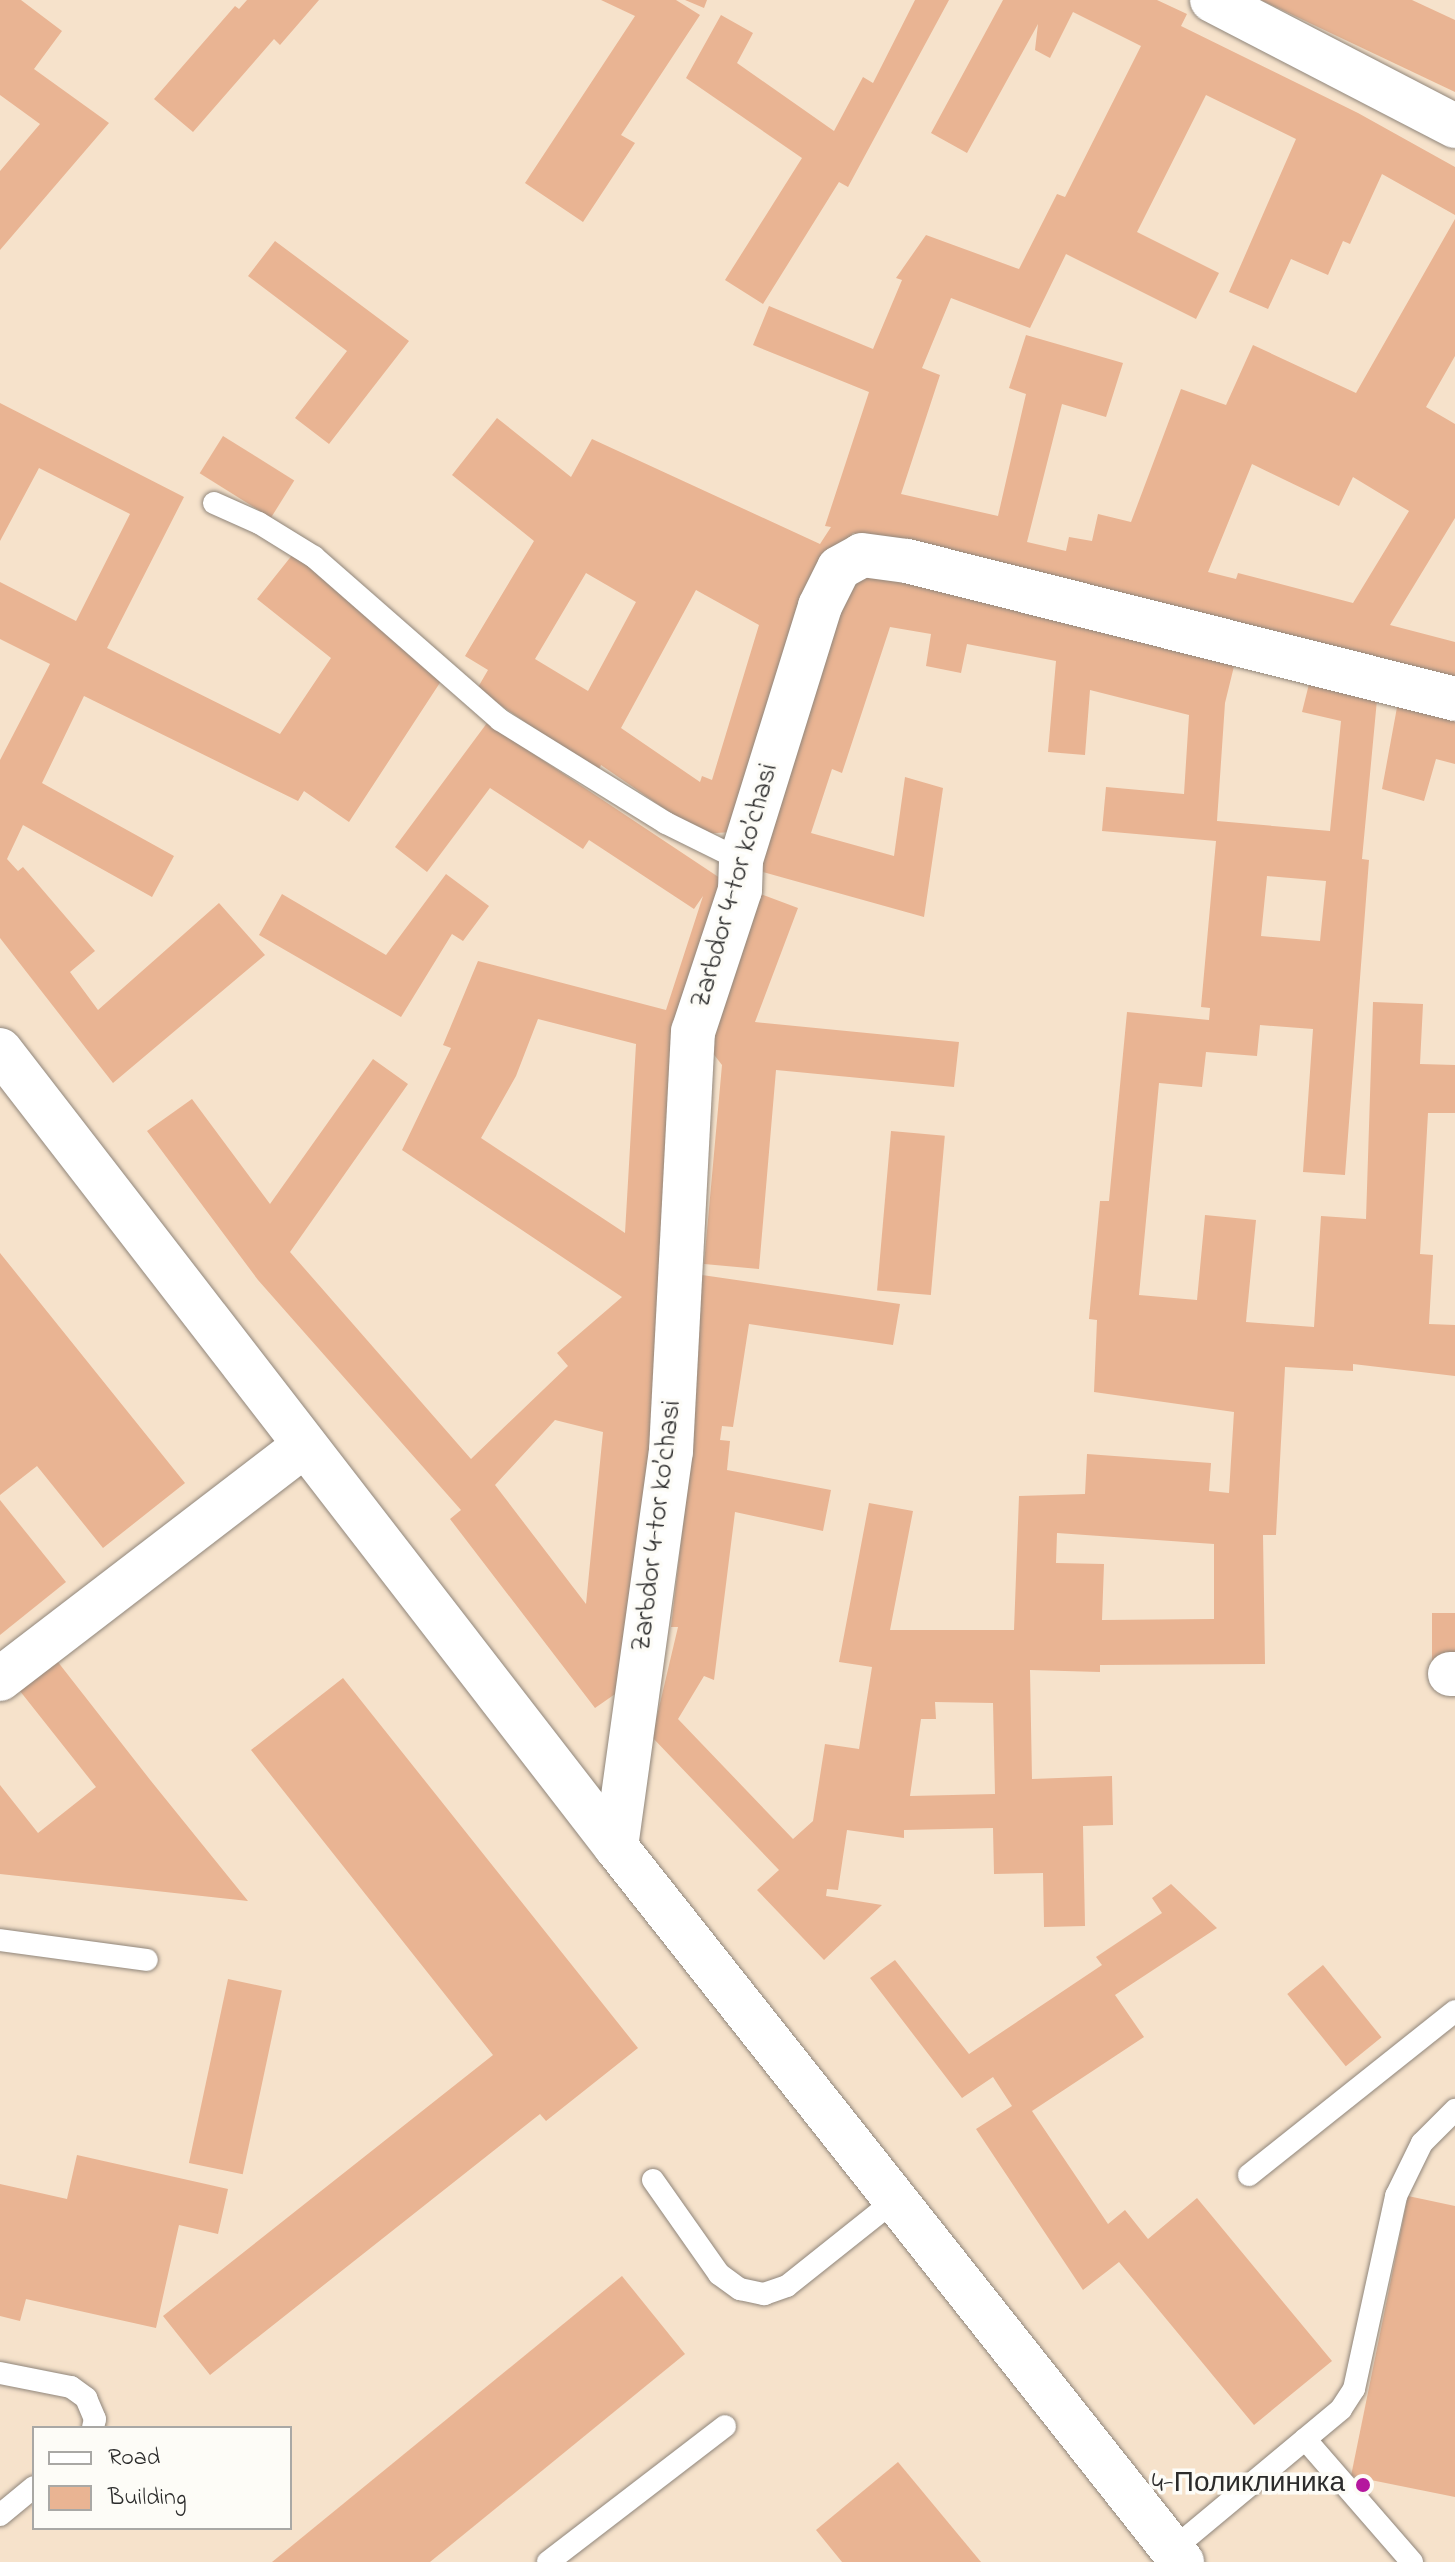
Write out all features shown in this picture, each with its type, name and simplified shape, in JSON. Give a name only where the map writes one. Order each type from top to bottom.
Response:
[{"type":"street","points":[[1212,0],[1455,126]]},
{"type":"street","name":"Zarbdor 4-tor koʼchasi","points":[[616,1847],[671,1451],[693,1032],[740,890],[741,860],[820,606],[839,568],[862,555],[907,561],[1455,699]]},
{"type":"street","points":[[0,1050],[616,1847],[1177,2556]]},
{"type":"street","points":[[0,1679],[305,1445]]},
{"type":"lane","points":[[214,503],[259,523],[314,557],[500,720],[666,823],[741,860]]},
{"type":"lane","points":[[0,1940],[147,1960]]},
{"type":"lane","points":[[1249,2175],[1455,2011]]},
{"type":"lane","points":[[1177,2556],[1341,2409],[1354,2389],[1396,2196],[1422,2143],[1455,2110]]},
{"type":"lane","points":[[653,2180],[719,2274],[740,2289],[764,2294],[787,2286],[894,2201]]},
{"type":"lane","points":[[0,2373],[71,2387],[86,2398],[95,2419],[93,2426]]},
{"type":"lane","points":[[548,2562],[725,2426]]},
{"type":"lane","points":[[1305,2439],[1412,2562]]},
{"type":"lane","points":[[0,2515],[32,2489]]},
{"type":"building","points":[[0,0],[21,0],[62,31],[34,69],[109,123],[0,250],[0,171],[40,124],[0,95]]},
{"type":"building","points":[[247,0],[319,0],[280,45],[274,39],[193,132],[154,99],[235,6],[239,9]]},
{"type":"building","points":[[601,0],[676,0],[700,15],[621,135],[635,143],[583,222],[525,183],[635,16]]},
{"type":"building","points":[[685,0],[707,0],[704,8]]},
{"type":"building","points":[[915,0],[949,0],[848,187],[839,182],[763,304],[725,280],[802,158],[686,78],[721,15],[753,33],[737,63],[834,131],[863,77],[873,83]]},
{"type":"building","points":[[1003,0],[1157,0],[1187,14],[1181,26],[1358,113],[1455,167],[1455,215],[1382,174],[1350,244],[1343,241],[1328,275],[1291,259],[1268,309],[1229,292],[1296,139],[1206,95],[1137,232],[1219,273],[1196,319],[1066,254],[1030,328],[951,298],[922,368],[940,375],[901,494],[998,516],[1026,394],[1009,388],[1026,335],[1123,363],[1106,417],[1062,404],[1027,542],[1066,551],[1069,537],[1092,541],[1098,514],[1131,522],[1181,389],[1226,405],[1253,345],[1356,393],[1455,219],[1455,356],[1426,407],[1455,424],[1455,518],[1390,625],[1455,642],[1455,689],[853,533],[840,552],[748,831],[701,834],[601,765],[598,772],[477,689],[488,670],[465,656],[534,541],[452,475],[497,418],[571,477],[592,439],[820,544],[831,527],[825,526],[869,392],[753,345],[769,306],[873,349],[902,280],[896,278],[926,235],[1019,269],[1057,194],[1065,197],[1141,46],[1073,12],[1050,58],[1035,50],[1038,24],[967,153],[931,133]],"holes":[[[1252,464],[1339,506],[1353,477],[1409,511],[1353,603],[1238,573],[1236,579],[1208,572]],[[586,573],[636,602],[588,691],[535,659]],[[696,590],[759,625],[712,780],[702,776],[700,782],[621,728]]]},
{"type":"building","points":[[1261,0],[1412,0],[1455,20],[1455,92]]},
{"type":"building","points":[[275,241],[409,341],[329,444],[295,418],[347,351],[248,276]]},
{"type":"building","points":[[0,403],[184,497],[107,648],[280,734],[331,658],[257,599],[293,554],[445,675],[349,822],[304,791],[298,801],[84,696],[42,783],[174,856],[152,897],[23,825],[7,859],[18,871],[23,867],[95,951],[70,972],[98,1010],[219,903],[265,955],[113,1083],[0,938],[0,760],[50,664],[0,639],[0,582],[76,621],[130,514],[39,468],[0,541]]},
{"type":"building","points":[[223,436],[294,481],[271,518],[200,473]]},
{"type":"building","points":[[861,573],[1238,650],[1225,703],[1217,821],[1330,831],[1341,721],[1302,712],[1312,672],[1378,689],[1362,859],[1369,860],[1345,1175],[1303,1172],[1313,1029],[1260,1025],[1257,1056],[1206,1052],[1202,1087],[1159,1083],[1139,1295],[1197,1300],[1205,1215],[1256,1220],[1246,1322],[1314,1327],[1321,1216],[1366,1219],[1373,1002],[1423,1004],[1420,1064],[1455,1065],[1455,1113],[1428,1113],[1420,1254],[1433,1255],[1429,1324],[1455,1325],[1455,1376],[1353,1364],[1353,1371],[1285,1367],[1276,1535],[1263,1535],[1265,1664],[1100,1665],[1100,1672],[1030,1670],[1032,1779],[1112,1776],[1113,1825],[1083,1826],[1085,1926],[1044,1927],[1043,1873],[994,1874],[993,1828],[904,1830],[904,1838],[847,1830],[838,1890],[827,1889],[826,1896],[882,1905],[824,1960],[757,1890],[779,1870],[652,1737],[678,1627],[671,1627],[690,1466],[681,1420],[702,1275],[900,1304],[893,1345],[749,1324],[733,1427],[722,1426],[720,1440],[730,1441],[727,1470],[831,1490],[823,1531],[735,1512],[714,1680],[704,1676],[678,1719],[793,1839],[813,1821],[825,1744],[859,1749],[872,1667],[839,1662],[869,1503],[913,1511],[890,1630],[1014,1630],[1019,1496],[1085,1494],[1087,1454],[1211,1463],[1209,1491],[1229,1493],[1234,1412],[1094,1392],[1097,1320],[1089,1319],[1100,1201],[1109,1201],[1127,1012],[1209,1020],[1210,1008],[1201,1007],[1216,841],[1102,831],[1106,787],[1184,794],[1189,715],[1090,690],[1085,755],[1048,752],[1056,661],[967,644],[961,673],[926,666],[931,634],[890,627],[842,773],[832,769],[811,833],[894,856],[905,777],[943,788],[924,917],[749,868],[841,586]],"holes":[[[1267,876],[1326,881],[1320,941],[1261,936]],[[1057,1533],[1214,1544],[1214,1619],[1102,1620],[1104,1564],[1056,1563]],[[935,1702],[993,1703],[995,1794],[910,1796],[921,1719],[936,1719]]]},
{"type":"building","points":[[1400,691],[1455,707],[1455,764],[1436,759],[1424,801],[1382,789]]},
{"type":"building","points":[[487,723],[732,886],[631,1683],[595,1708],[450,1519],[461,1510],[258,1280],[147,1131],[192,1099],[270,1204],[373,1059],[408,1084],[290,1252],[471,1459],[568,1366],[557,1353],[622,1297],[402,1150],[451,1048],[443,1045],[478,961],[666,1010],[703,896],[694,909],[589,840],[583,849],[490,788],[427,872],[395,847]],"holes":[[[538,1019],[636,1044],[625,1233],[481,1138],[516,1076]],[[555,1420],[603,1432],[586,1604],[495,1485]]]},
{"type":"building","points":[[446,874],[489,906],[463,941],[452,934],[401,1017],[259,935],[282,894],[386,955]]},
{"type":"building","points":[[747,889],[798,908],[755,1022],[959,1042],[954,1087],[776,1070],[759,1269],[704,1264],[722,1065],[698,1034]]},
{"type":"building","points":[[891,1131],[945,1136],[931,1295],[877,1290]]},
{"type":"building","points":[[0,1253],[185,1483],[103,1548],[37,1466],[0,1495]]},
{"type":"building","points":[[0,1500],[66,1582],[0,1635]]},
{"type":"building","points":[[1432,1613],[1455,1613],[1455,1660],[1432,1660]]},
{"type":"building","points":[[54,1657],[248,1901],[0,1874],[0,1785],[38,1833],[96,1787],[16,1686]]},
{"type":"building","points":[[343,1678],[638,2048],[546,2121],[540,2114],[210,2375],[163,2316],[493,2055],[251,1750]]},
{"type":"building","points":[[1171,1884],[1217,1928],[1115,1995],[1144,2037],[1032,2111],[1108,2224],[1125,2210],[1148,2239],[1197,2198],[1332,2361],[1254,2425],[1119,2262],[1083,2290],[976,2129],[1012,2106],[993,2077],[962,2098],[870,1978],[895,1960],[969,2054],[1102,1965],[1096,1957],[1162,1913],[1152,1898]]},
{"type":"building","points":[[1323,1965],[1382,2037],[1346,2066],[1287,1994]]},
{"type":"building","points":[[228,1979],[282,1990],[243,2174],[189,2163]]},
{"type":"building","points":[[77,2155],[228,2189],[218,2234],[179,2225],[156,2328],[26,2299],[20,2321],[0,2316],[0,2184],[67,2199]]},
{"type":"building","points":[[1408,2196],[1455,2206],[1455,2497],[1351,2476]]},
{"type":"building","points":[[622,2276],[685,2354],[430,2562],[272,2562]]},
{"type":"building","points":[[898,2462],[981,2562],[842,2562],[816,2530]]},
{"type":"place","name":"4-Поликлиника","points":[[1363,2485]]}]
